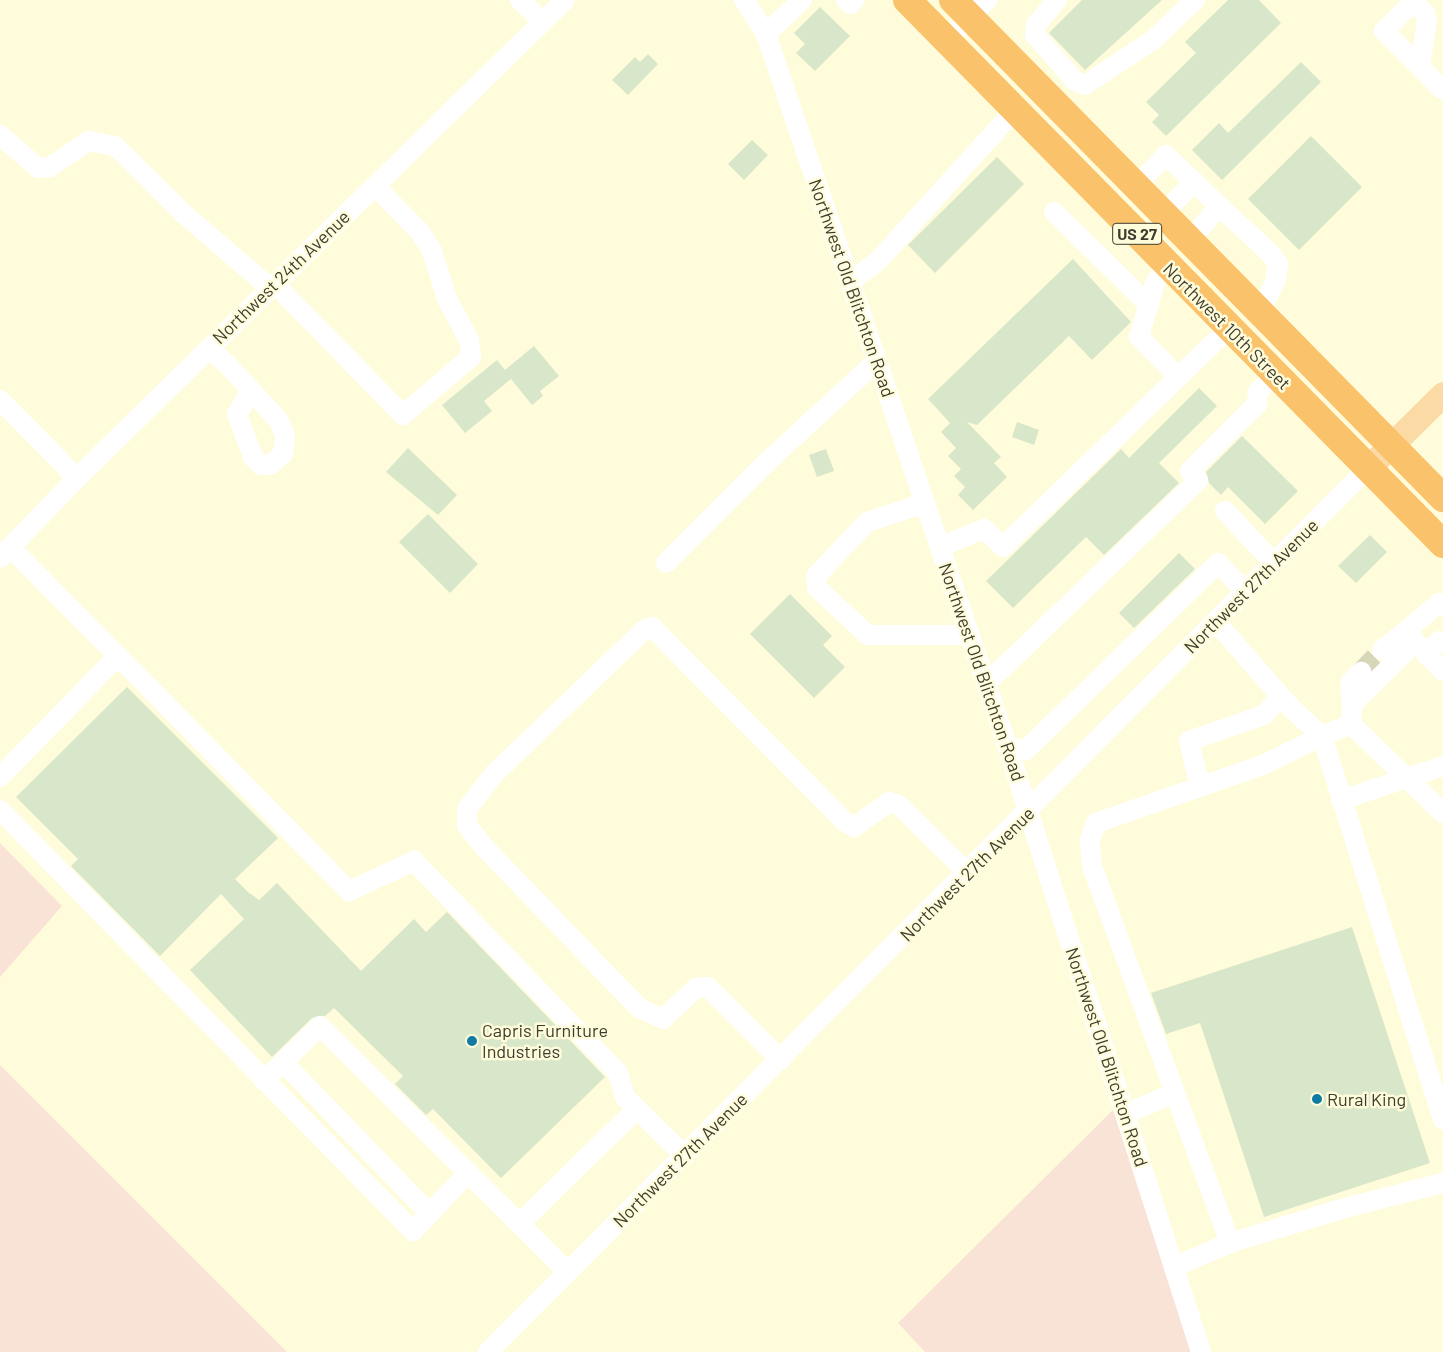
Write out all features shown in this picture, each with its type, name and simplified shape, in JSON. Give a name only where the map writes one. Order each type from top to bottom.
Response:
[{"type":"highway","name":"Northwest 10th Street","points":[[907,0],[1443,544]]},
{"type":"highway","name":"Northwest 10th Street","points":[[970,6],[1136,186],[1443,498]]},
{"type":"highway","points":[[1166,264],[1190,241]]},
{"type":"main road","name":"Northwest 27th Avenue","points":[[1368,468],[1442,395]]},
{"type":"street","points":[[520,0],[543,22]]},
{"type":"street","name":"Northwest 24th Avenue","points":[[5,552],[76,478],[565,0]]},
{"type":"street","name":"Northwest Old Blitchton Road","points":[[744,0],[766,34],[1008,748],[1201,1352]]},
{"type":"street","points":[[766,34],[802,0]]},
{"type":"street","points":[[846,0],[850,4],[854,0]]},
{"type":"street","points":[[1057,0],[1036,25],[1035,35],[1075,81],[1085,85],[1153,40],[1195,0]]},
{"type":"street","points":[[947,40],[970,6]]},
{"type":"street","points":[[1420,66],[1443,90]]},
{"type":"street","points":[[850,282],[883,255],[1015,110]]},
{"type":"street","points":[[0,135],[38,168],[50,167],[89,141],[115,146],[184,214],[273,286],[402,414],[471,357],[469,340],[446,299],[432,251],[420,232],[375,186]]},
{"type":"street","points":[[1136,186],[1166,155],[1278,264],[1275,282],[1260,312]]},
{"type":"street","points":[[1163,214],[1194,182]]},
{"type":"street","points":[[1190,241],[1219,206]]},
{"type":"street","points":[[1054,212],[1149,305]]},
{"type":"street","points":[[1166,264],[1155,284],[1139,337],[1178,377]]},
{"type":"street","points":[[940,547],[984,529],[1003,547],[1230,327]]},
{"type":"street","points":[[209,348],[251,391]]},
{"type":"street","points":[[666,564],[767,462],[877,361]]},
{"type":"street","points":[[986,684],[1198,481],[1190,471],[1256,404],[1258,391],[1276,374]]},
{"type":"street","points":[[0,400],[76,478]]},
{"type":"street","name":"Northwest 27th Avenue","points":[[488,1352],[968,873],[1368,468]]},
{"type":"street","points":[[925,503],[867,522],[816,576],[817,588],[868,636],[970,636]]},
{"type":"street","points":[[1225,511],[1274,563]]},
{"type":"street","points":[[5,552],[118,656],[349,891],[414,861],[618,1072],[625,1097],[685,1156]]},
{"type":"street","points":[[1008,748],[1026,750],[1218,563],[1246,592]]},
{"type":"street","points":[[1230,1244],[1092,866],[1090,840],[1096,823],[1264,765],[1322,736],[1430,652],[1439,603],[1443,607]]},
{"type":"street","points":[[1216,622],[1281,696],[1322,736],[1443,1119]]},
{"type":"street","points":[[781,1060],[708,987],[696,988],[663,1019],[639,1008],[484,847],[467,824],[467,809],[494,774],[644,630],[652,627],[844,821],[854,827],[889,802],[899,805],[968,873]]},
{"type":"street","points":[[1382,650],[1430,652]]},
{"type":"street","points":[[0,777],[118,656]]},
{"type":"street","points":[[1362,672],[1350,683],[1352,714],[1443,813]]},
{"type":"street","points":[[1200,788],[1189,741],[1264,715],[1281,696]]},
{"type":"street","points":[[1342,800],[1443,766]]},
{"type":"street","points":[[0,810],[413,1231],[468,1172]]},
{"type":"street","points":[[264,1081],[320,1026],[568,1272]]},
{"type":"street","points":[[283,1062],[430,1214]]},
{"type":"street","points":[[1125,1114],[1175,1093]]},
{"type":"street","points":[[519,1224],[637,1109]]},
{"type":"street","points":[[1174,1267],[1230,1244],[1443,1183]]},
{"type":"shaded area","points":[[0,843],[62,906],[0,977]]},
{"type":"shaded area","points":[[0,1065],[287,1352],[0,1352]]},
{"type":"shaded area","points":[[1115,1108],[1192,1352],[925,1352],[898,1323]]},
{"type":"building","points":[[1082,0],[1162,0],[1085,70],[1049,33]]},
{"type":"building","points":[[1228,0],[1259,0],[1281,23],[1166,136],[1152,122],[1159,115],[1146,102],[1196,53],[1185,42]]},
{"type":"building","points":[[820,7],[850,36],[815,71],[796,53],[805,44],[794,33]]},
{"type":"building","points":[[648,54],[658,64],[628,95],[612,80],[635,57],[640,62]]},
{"type":"building","points":[[1301,62],[1321,82],[1222,180],[1192,150],[1219,123],[1228,133]]},
{"type":"building","points":[[1311,136],[1362,187],[1299,250],[1248,199]]},
{"type":"building","points":[[752,140],[768,155],[744,180],[728,164]]},
{"type":"building","points":[[997,157],[1024,184],[935,273],[908,245]]},
{"type":"building","points":[[1073,259],[1131,322],[1092,360],[1069,336],[977,425],[967,422],[1001,457],[994,463],[1007,477],[973,510],[958,495],[965,487],[954,476],[961,469],[948,456],[956,448],[941,432],[950,423],[928,399]]},
{"type":"building","points":[[534,346],[559,376],[540,391],[543,396],[532,405],[511,379],[484,401],[492,411],[465,433],[442,405],[497,360],[505,370]]},
{"type":"building","points":[[1199,388],[1217,406],[1159,463],[1179,483],[1104,555],[1086,537],[1013,608],[986,581],[1121,449],[1129,458]]},
{"type":"building","points":[[1017,422],[1039,430],[1034,445],[1012,437]]},
{"type":"building","points":[[1242,436],[1298,491],[1265,524],[1228,487],[1221,495],[1209,483],[1206,472]]},
{"type":"building","points":[[408,448],[457,495],[438,515],[386,472]]},
{"type":"building","points":[[826,449],[834,471],[817,477],[809,455]]},
{"type":"building","points":[[428,514],[478,564],[450,593],[399,542]]},
{"type":"building","points":[[1370,535],[1387,552],[1356,583],[1338,566]]},
{"type":"building","points":[[1179,553],[1195,569],[1134,628],[1119,613]]},
{"type":"building","points":[[790,594],[832,636],[823,645],[845,667],[814,698],[750,634]]},
{"type":"building","points":[[127,687],[278,838],[235,879],[248,892],[259,900],[277,883],[361,971],[414,919],[426,932],[447,912],[605,1077],[501,1178],[433,1109],[426,1115],[395,1084],[403,1076],[334,1008],[325,1016],[312,1018],[272,1057],[190,970],[244,919],[221,894],[160,956],[71,866],[78,859],[16,797]]},
{"type":"building","name":"Rural King","points":[[1352,927],[1430,1163],[1264,1217],[1200,1023],[1166,1034],[1151,993]]},
{"type":"tunnel","points":[[1361,672],[1382,650]]},
{"type":"place","name":"Capris Furniture Industries","points":[[472,1041]]},
{"type":"place","name":"Rural King","points":[[1317,1099]]}]
